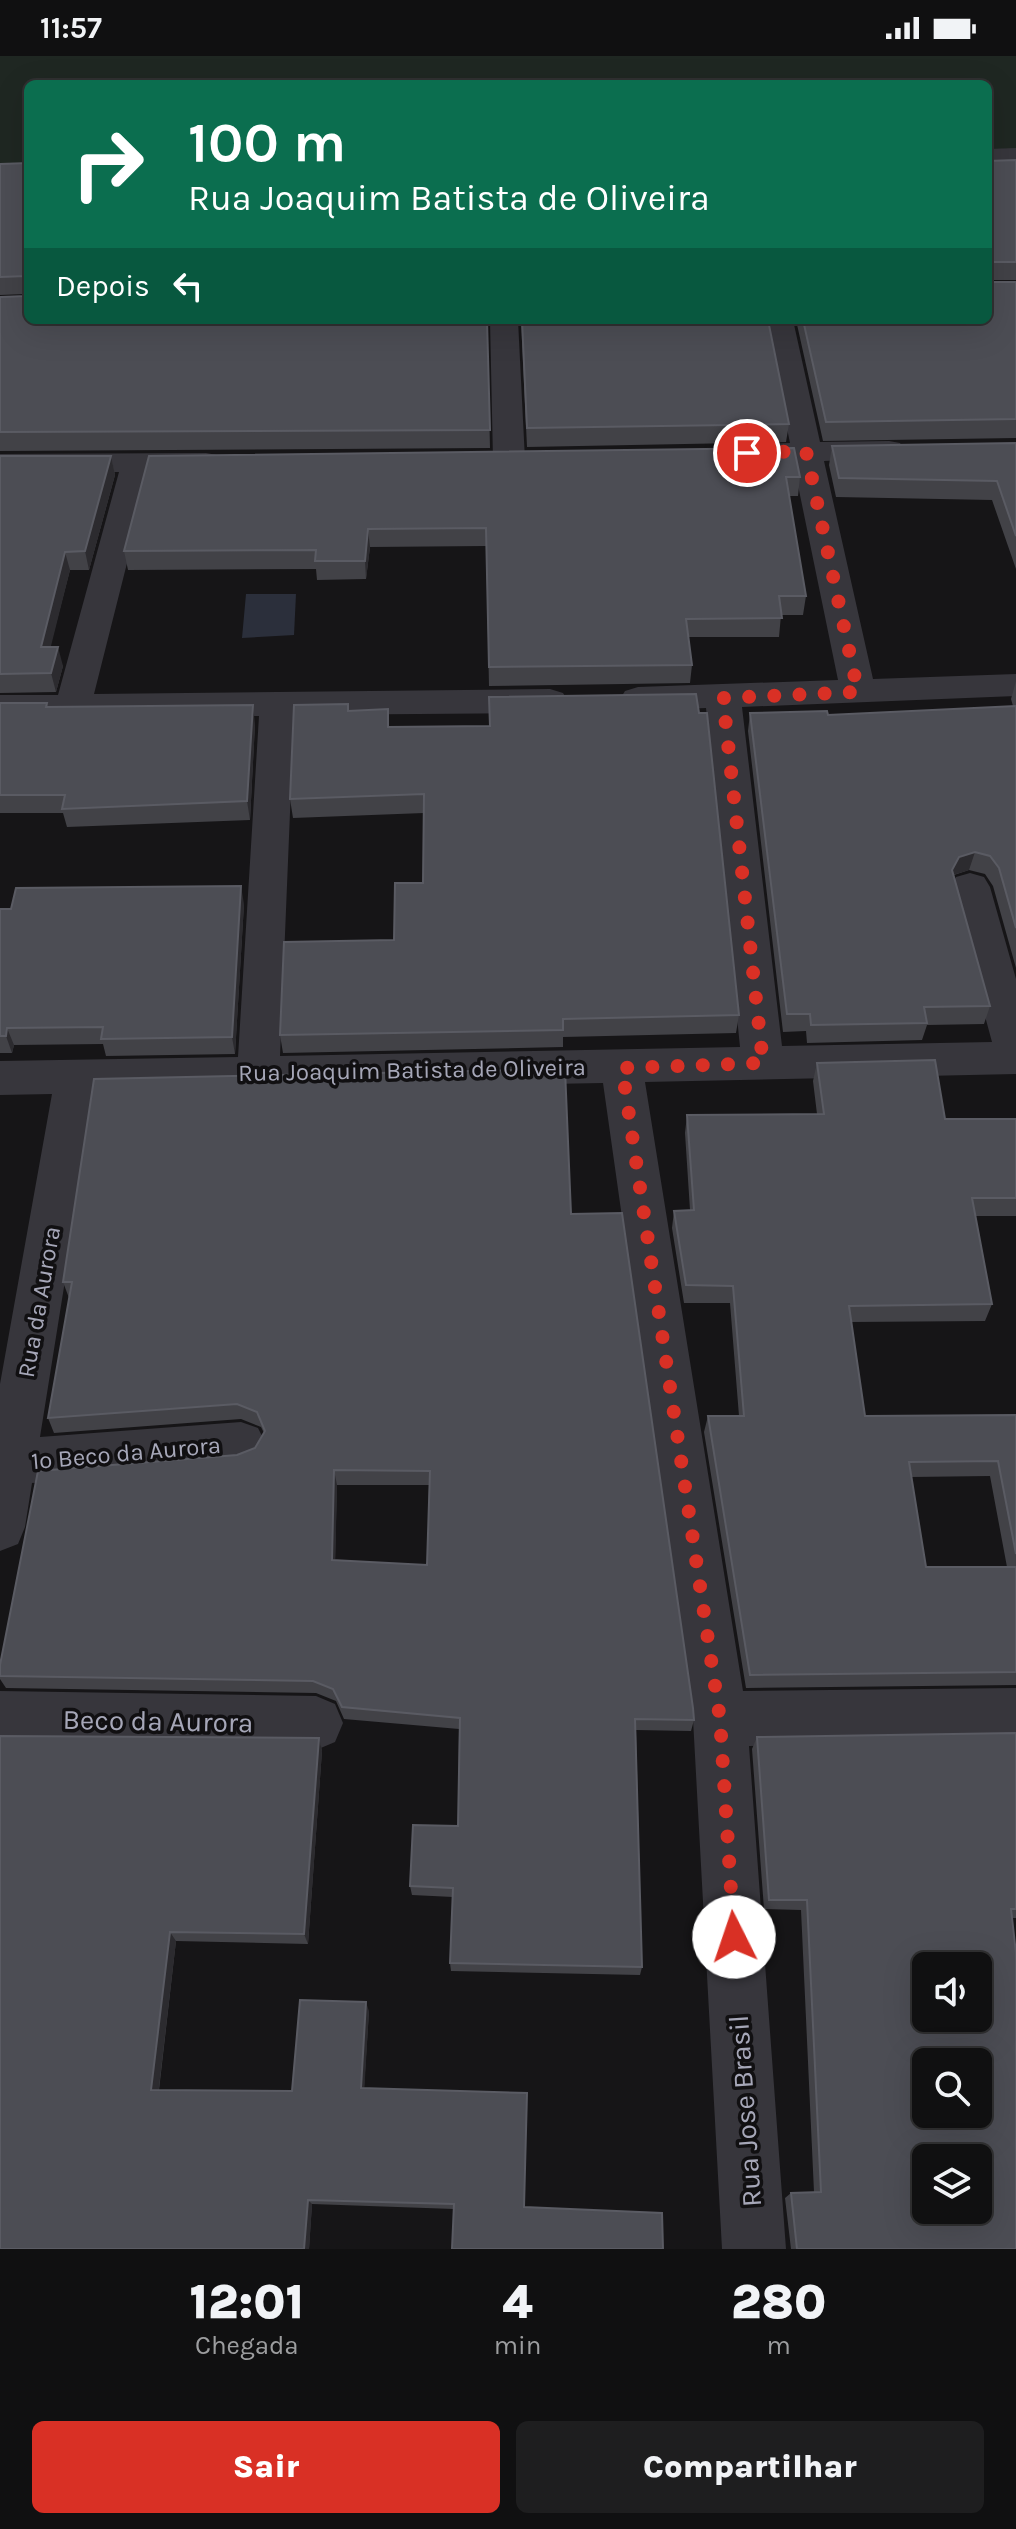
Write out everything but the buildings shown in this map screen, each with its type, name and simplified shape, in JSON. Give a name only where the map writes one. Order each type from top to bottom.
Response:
[{"type":"street","points":[[992,157],[1016,156]]},
{"type":"street","points":[[504,324],[493,460],[540,459]]},
{"type":"street","points":[[780,324],[858,692]]},
{"type":"street","points":[[697,455],[926,450]]},
{"type":"street","points":[[73,706],[137,462]]},
{"type":"street","points":[[0,463],[230,462]]},
{"type":"street","points":[[0,707],[277,706],[723,698],[1016,685]]},
{"type":"street","points":[[723,698],[763,1063]]},
{"type":"street","points":[[258,1070],[277,706]]},
{"type":"street","points":[[970,887],[1016,1052]]},
{"type":"street","name":"Rua Joaquim Batista de Oliveira","points":[[0,1078],[258,1070],[622,1068],[1016,1058]]},
{"type":"street","name":"Rua Jose Brasil","points":[[622,1068],[720,1719],[754,2249]]},
{"type":"street","name":"Rua da Aurora","points":[[0,1527],[76,1077]]},
{"type":"street","name":"1º Beco da Aurora","points":[[12,1462],[241,1444]]},
{"type":"street","points":[[720,1719],[1016,1715]]},
{"type":"street","name":"Beco da Aurora","points":[[0,1718],[316,1723]]},
{"type":"shaded area","points":[[0,56],[1016,56],[1016,149],[992,150],[992,80],[24,80],[24,163],[0,164]]},
{"type":"water","points":[[246,594],[296,594],[294,635],[242,638]]},
{"type":"route","points":[[734,1937],[720,1719],[622,1068],[763,1063],[723,698],[858,692],[806,451],[747,453]]}]
